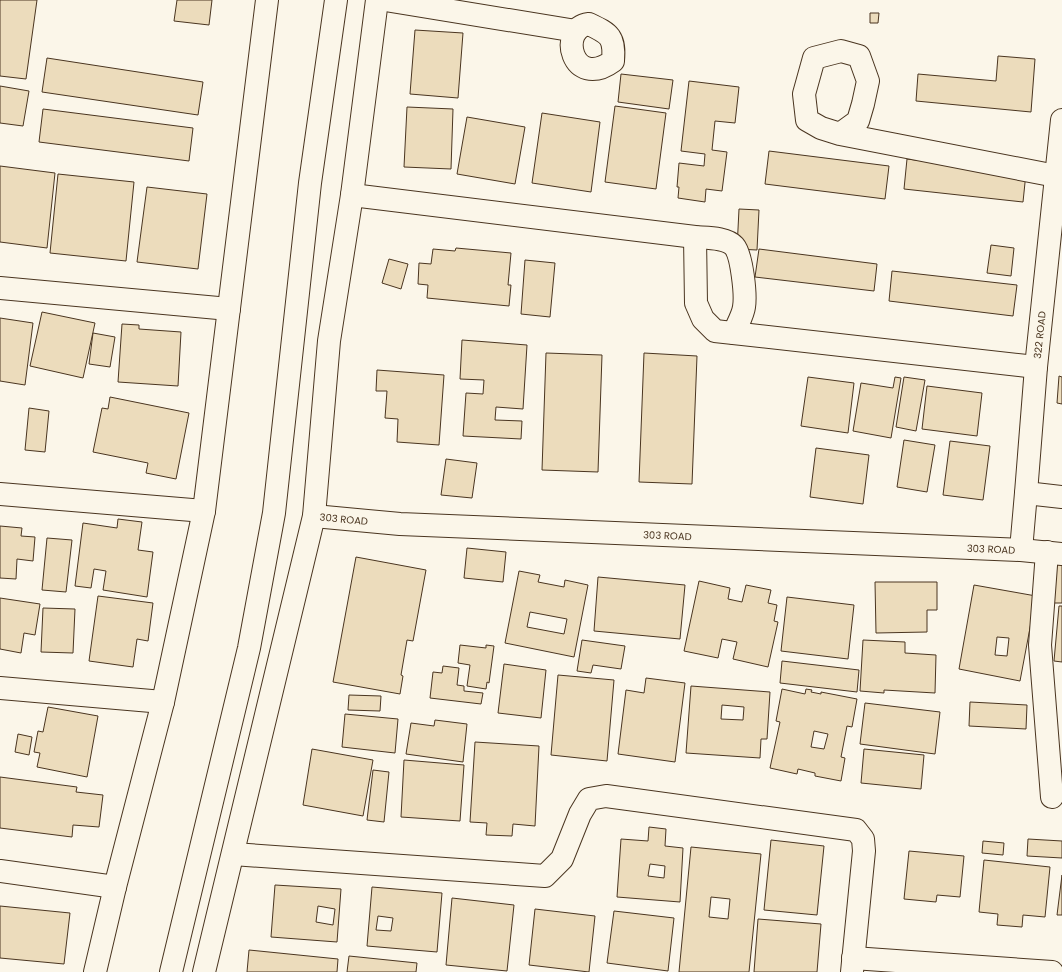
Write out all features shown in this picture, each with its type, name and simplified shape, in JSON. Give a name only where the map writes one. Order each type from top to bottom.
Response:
[{"type":"street","points":[[95,972],[115,886],[163,702],[204,511],[267,0]]},
{"type":"street","points":[[171,972],[249,648],[274,513],[310,183],[336,0]]},
{"type":"street","points":[[204,972],[314,516],[329,341],[352,196],[377,0]]},
{"type":"street","points":[[385,0],[576,31]]},
{"type":"street","name":"322 ROAD","points":[[1021,550],[1036,367],[1053,291],[1056,176],[1062,120]]},
{"type":"street","points":[[840,134],[1056,176]]},
{"type":"street","points":[[352,196],[695,238],[715,238],[734,246],[741,262],[744,307],[734,333]]},
{"type":"street","points":[[695,238],[696,303],[703,319],[715,331],[1036,367]]},
{"type":"street","points":[[0,288],[229,309]]},
{"type":"street","points":[[1026,493],[1062,497]]},
{"type":"street","points":[[0,494],[204,511]]},
{"type":"street","name":"303 ROAD","points":[[314,516],[400,524],[1021,550],[1054,553]]},
{"type":"street","points":[[1052,797],[1040,644],[1054,553]]},
{"type":"street","points":[[0,688],[163,702]]},
{"type":"street","points":[[233,854],[545,876],[562,859],[580,814],[589,799],[606,796],[856,830],[863,839],[864,851],[852,965],[1052,972]]},
{"type":"street","points":[[0,871],[115,886]]},
{"type":"building","points":[[0,0],[37,0],[26,79],[0,76]]},
{"type":"building","points":[[177,0],[212,0],[209,25],[174,21]]},
{"type":"building","points":[[870,13],[879,13],[878,23],[870,23]]},
{"type":"building","points":[[415,30],[463,33],[458,98],[410,94]]},
{"type":"building","points":[[998,56],[1035,59],[1031,112],[916,101],[918,74],[996,81]]},
{"type":"building","points":[[47,58],[203,82],[198,115],[42,92]]},
{"type":"building","points":[[621,74],[673,80],[669,109],[618,102]]},
{"type":"building","points":[[689,81],[739,87],[735,123],[715,121],[712,150],[727,152],[722,191],[706,189],[705,202],[678,198],[679,187],[677,187],[679,163],[704,166],[705,154],[681,151]]},
{"type":"building","points":[[0,86],[29,91],[23,126],[0,123]]},
{"type":"building","points":[[615,106],[666,113],[656,189],[605,182]]},
{"type":"building","points":[[407,107],[453,109],[451,169],[404,167]]},
{"type":"building","points":[[43,109],[193,128],[189,161],[39,142]]},
{"type":"building","points":[[542,113],[600,122],[591,192],[532,183]]},
{"type":"building","points":[[467,117],[525,127],[515,184],[457,174]]},
{"type":"building","points":[[769,151],[889,166],[885,199],[765,184]]},
{"type":"building","points":[[907,159],[1026,173],[1023,202],[904,189]]},
{"type":"building","points":[[0,166],[55,173],[47,248],[0,242]]},
{"type":"building","points":[[58,174],[134,182],[126,261],[50,253]]},
{"type":"building","points":[[147,187],[207,194],[198,269],[137,262]]},
{"type":"building","points":[[739,209],[759,210],[757,250],[737,249]]},
{"type":"building","points":[[991,245],[1014,248],[1011,276],[987,273]]},
{"type":"building","points":[[456,248],[511,253],[508,285],[511,285],[509,306],[427,298],[428,285],[418,284],[419,263],[431,264],[433,249],[455,251]]},
{"type":"building","points":[[759,249],[877,264],[874,291],[755,277]]},
{"type":"building","points":[[389,259],[408,264],[401,289],[382,283]]},
{"type":"building","points":[[525,260],[555,263],[550,317],[521,314]]},
{"type":"building","points":[[892,271],[1017,285],[1013,316],[889,301]]},
{"type":"building","points":[[42,312],[95,323],[83,378],[30,366]]},
{"type":"building","points":[[0,318],[33,323],[25,385],[0,381]]},
{"type":"building","points":[[122,324],[139,325],[139,329],[181,332],[178,386],[118,382]]},
{"type":"building","points":[[93,333],[115,337],[110,367],[89,364]]},
{"type":"building","points":[[462,340],[527,345],[523,409],[496,407],[495,420],[522,421],[521,439],[463,436],[466,393],[483,394],[484,380],[460,379]]},
{"type":"building","points":[[546,353],[602,355],[598,472],[542,470]]},
{"type":"building","points":[[644,353],[697,356],[692,484],[639,482]]},
{"type":"building","points":[[377,370],[444,375],[439,445],[397,442],[398,419],[385,418],[387,391],[376,391]]},
{"type":"building","points":[[1059,376],[1062,377],[1062,404],[1057,403]]},
{"type":"building","points":[[808,377],[854,383],[848,433],[801,426]]},
{"type":"building","points":[[895,377],[901,378],[891,438],[853,431],[861,383],[893,388]]},
{"type":"building","points":[[904,377],[925,380],[916,431],[896,427]]},
{"type":"building","points":[[927,386],[982,393],[977,436],[922,429]]},
{"type":"building","points":[[110,397],[189,413],[176,479],[146,473],[148,463],[93,452],[102,408],[108,409]]},
{"type":"building","points":[[29,408],[49,411],[45,452],[25,450]]},
{"type":"building","points":[[904,440],[935,445],[927,492],[897,487]]},
{"type":"building","points":[[950,441],[990,446],[983,500],[943,495]]},
{"type":"building","points":[[816,448],[869,455],[863,504],[810,497]]},
{"type":"building","points":[[446,459],[477,463],[472,498],[441,495]]},
{"type":"building","points":[[118,519],[142,522],[138,550],[153,552],[147,597],[103,590],[106,571],[94,569],[91,588],[75,586],[83,523],[117,528]]},
{"type":"building","points":[[0,526],[22,528],[21,536],[35,537],[33,561],[17,559],[16,579],[0,578]]},
{"type":"building","points":[[47,538],[72,540],[66,592],[42,590]]},
{"type":"building","points":[[467,548],[506,552],[503,582],[464,578]]},
{"type":"building","points":[[356,557],[426,570],[413,641],[407,640],[401,675],[403,676],[400,694],[333,682]]},
{"type":"building","points":[[1056,564],[1062,564],[1062,603],[1050,603]]},
{"type":"building","points":[[519,571],[540,575],[538,582],[564,587],[565,580],[588,585],[574,657],[505,643]],"holes":[[[530,612],[567,619],[564,634],[527,627]]]},
{"type":"building","points":[[598,577],[685,585],[680,639],[594,631]]},
{"type":"building","points":[[699,581],[730,588],[728,599],[742,602],[746,585],[771,590],[768,603],[777,605],[774,621],[778,622],[768,667],[733,659],[737,642],[722,639],[718,658],[684,651]]},
{"type":"building","points":[[875,582],[937,582],[937,610],[927,610],[927,632],[876,633]]},
{"type":"building","points":[[974,585],[1036,596],[1020,681],[959,669]],"holes":[[[997,637],[1009,638],[1007,656],[995,655]]]},
{"type":"building","points":[[98,596],[153,603],[148,641],[137,639],[133,667],[89,661]]},
{"type":"building","points":[[787,597],[854,605],[848,659],[781,651]]},
{"type":"building","points":[[0,598],[40,604],[35,635],[24,633],[21,653],[0,649]]},
{"type":"building","points":[[1059,606],[1062,606],[1062,662],[1054,661]]},
{"type":"building","points":[[43,608],[75,609],[73,653],[41,652]]},
{"type":"building","points":[[582,640],[625,646],[621,669],[593,665],[591,673],[577,671]]},
{"type":"building","points":[[863,640],[905,642],[905,653],[936,655],[935,693],[884,690],[884,693],[860,691]]},
{"type":"building","points":[[460,645],[486,648],[486,645],[494,646],[489,683],[487,682],[486,689],[467,686],[470,665],[458,663]]},
{"type":"building","points":[[782,661],[859,670],[857,692],[780,683]]},
{"type":"building","points":[[504,664],[546,670],[541,718],[498,713]]},
{"type":"building","points":[[443,666],[459,668],[457,685],[464,686],[464,691],[483,693],[481,704],[430,698],[433,672],[442,673]]},
{"type":"building","points":[[558,675],[614,680],[607,761],[551,755]]},
{"type":"building","points":[[646,678],[685,683],[675,762],[618,754],[626,690],[644,693]]},
{"type":"building","points":[[691,686],[770,692],[767,739],[761,739],[760,758],[686,753]],"holes":[[[722,705],[744,707],[743,720],[721,719]]]},
{"type":"building","points":[[782,689],[805,694],[806,689],[812,690],[811,692],[821,694],[821,692],[857,699],[852,727],[847,726],[841,757],[845,758],[841,781],[815,776],[815,773],[798,769],[797,774],[770,768],[780,722],[776,721]],"holes":[[[814,731],[828,734],[824,749],[811,747]]]},
{"type":"building","points":[[349,695],[381,696],[380,711],[348,710]]},
{"type":"building","points":[[970,702],[1027,705],[1026,729],[969,726]]},
{"type":"building","points":[[865,703],[940,712],[935,754],[860,744]]},
{"type":"building","points":[[48,707],[98,716],[87,777],[37,767],[40,753],[34,752],[38,731],[43,732]]},
{"type":"building","points":[[345,714],[398,719],[395,753],[342,747]]},
{"type":"building","points":[[435,720],[467,724],[463,762],[406,754],[411,723],[434,726]]},
{"type":"building","points":[[18,734],[32,737],[29,755],[15,752]]},
{"type":"building","points":[[475,742],[539,746],[535,826],[513,824],[512,836],[486,835],[487,823],[470,822]]},
{"type":"building","points":[[312,749],[373,760],[363,816],[303,805]]},
{"type":"building","points":[[864,749],[924,755],[921,789],[861,783]]},
{"type":"building","points":[[404,760],[464,765],[460,821],[401,817]]},
{"type":"building","points":[[373,770],[389,772],[384,822],[367,820]]},
{"type":"building","points":[[0,777],[77,787],[76,792],[103,795],[99,827],[73,825],[72,837],[0,828]]},
{"type":"building","points":[[649,827],[666,829],[665,846],[683,848],[680,902],[617,897],[621,839],[648,841]],"holes":[[[650,864],[665,866],[664,878],[648,876]]]},
{"type":"building","points":[[1028,839],[1062,841],[1062,858],[1027,856]]},
{"type":"building","points":[[771,840],[824,846],[817,915],[764,910]]},
{"type":"building","points":[[983,841],[1004,843],[1003,855],[982,853]]},
{"type":"building","points":[[691,847],[761,854],[749,972],[679,972]],"holes":[[[711,897],[730,899],[728,919],[709,917]]]},
{"type":"building","points":[[909,851],[964,856],[960,897],[937,895],[936,902],[904,899]]},
{"type":"building","points":[[984,860],[1050,867],[1045,917],[1023,915],[1022,927],[997,925],[998,914],[979,912]]},
{"type":"building","points":[[1062,875],[1062,915],[1057,915]]},
{"type":"building","points":[[275,885],[341,889],[337,942],[271,937]],"holes":[[[318,906],[335,909],[333,925],[316,922]]]},
{"type":"building","points":[[372,887],[442,893],[437,952],[367,946]],"holes":[[[378,916],[393,918],[391,931],[376,930]]]},
{"type":"building","points":[[452,898],[514,905],[507,971],[446,965]]},
{"type":"building","points":[[0,906],[70,913],[64,964],[0,958]]},
{"type":"building","points":[[535,909],[595,916],[589,972],[529,965]]},
{"type":"building","points":[[614,911],[674,918],[668,971],[607,963]]},
{"type":"building","points":[[758,919],[821,924],[817,972],[754,972]]},
{"type":"building","points":[[249,950],[338,959],[337,972],[247,972]]},
{"type":"building","points":[[349,956],[417,963],[416,972],[347,972]]}]
